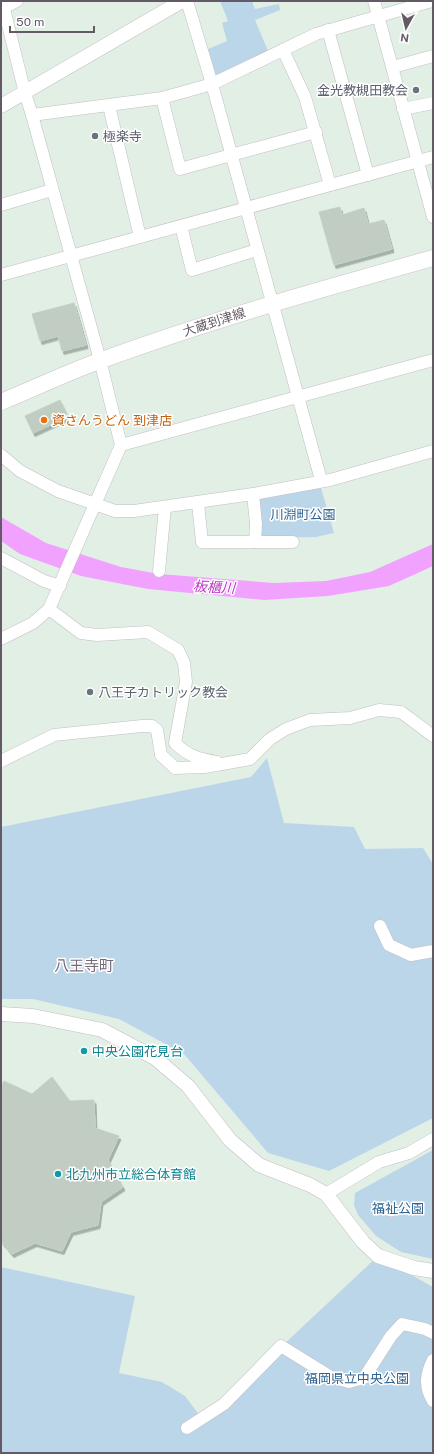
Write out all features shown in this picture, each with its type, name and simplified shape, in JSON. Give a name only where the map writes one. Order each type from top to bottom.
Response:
[{"type":"main road","name":"大蔵到津線","points":[[1,402],[100,360],[272,303],[433,258]]},
{"type":"street","points":[[1,639],[33,623],[49,609],[121,445],[100,360],[32,115],[24,93],[2,6],[17,1]]},
{"type":"street","points":[[1,106],[182,1]]},
{"type":"street","points":[[187,1],[232,154],[321,480]]},
{"type":"street","points":[[374,1],[433,217]]},
{"type":"street","points":[[32,115],[162,98],[212,84],[328,30],[432,1]]},
{"type":"street","points":[[328,30],[368,174]]},
{"type":"street","points":[[283,50],[305,97],[330,185]]},
{"type":"street","points":[[393,67],[433,56]]},
{"type":"street","points":[[162,98],[180,169],[316,132]]},
{"type":"street","points":[[404,109],[433,104]]},
{"type":"street","points":[[109,106],[140,237]]},
{"type":"street","points":[[1,275],[433,157]]},
{"type":"street","points":[[1,205],[52,190]]},
{"type":"street","points":[[181,226],[192,270],[258,250]]},
{"type":"street","points":[[121,445],[433,360]]},
{"type":"street","points":[[1,455],[20,471],[58,491],[115,511],[134,511],[198,503],[253,494],[321,480],[330,480],[433,451]]},
{"type":"street","points":[[253,494],[256,524],[255,542]]},
{"type":"street","points":[[198,503],[202,542],[293,542]]},
{"type":"street","points":[[159,571],[165,507]]},
{"type":"street","points":[[1,558],[44,581],[61,584]]},
{"type":"street","points":[[49,609],[81,633],[97,635],[148,632],[178,650],[184,663],[186,682],[175,743],[184,752],[201,759],[222,763]]},
{"type":"street","points":[[1,633],[17,631]]},
{"type":"street","points":[[1,761],[54,735],[152,726],[157,730],[161,755],[176,768],[205,767],[250,759],[270,739],[286,730],[310,720],[350,718],[379,710],[401,712],[433,736]]},
{"type":"street","points":[[380,926],[389,945],[411,956],[433,951]]},
{"type":"street","points":[[1,1014],[33,1016],[102,1030],[155,1058],[188,1086],[230,1140],[259,1164],[310,1185],[326,1194],[360,1237],[378,1256],[414,1268],[433,1271]]},
{"type":"street","points":[[326,1194],[379,1162],[409,1153],[433,1139]]},
{"type":"street","points":[[187,1428],[224,1404],[281,1346],[331,1377],[349,1382],[364,1378],[391,1336],[402,1324],[425,1329],[433,1333]]},
{"type":"street","points":[[433,1360],[428,1371],[426,1384],[433,1401]]},
{"type":"green space","points":[[220,1],[252,1],[255,9],[279,4],[280,10],[255,20],[268,51],[216,77],[208,49],[227,41],[222,23],[228,21]]},
{"type":"green space","name":"川淵町公園","points":[[321,488],[334,533],[316,537],[259,538],[255,499]]},
{"type":"green space","points":[[267,758],[284,823],[354,827],[365,849],[423,848],[433,864],[433,1118],[329,1171],[268,1153],[184,1054],[119,1019],[33,999],[1,999],[1,827],[251,777]]},
{"type":"green space","name":"福祉公園","points":[[433,1150],[433,1259],[401,1252],[376,1236],[358,1215],[354,1205],[355,1193]]},
{"type":"green space","name":"福岡県立中央公園","points":[[378,1256],[433,1287],[433,1453],[1,1453],[1,1267],[135,1296],[119,1373],[162,1382],[185,1396],[203,1420]]},
{"type":"water","name":"板櫃川","points":[[1,517],[46,543],[121,567],[159,574],[274,583],[326,581],[370,572],[433,544],[433,566],[389,586],[328,596],[264,600],[148,589],[81,576],[20,554],[1,541]]},
{"type":"building","points":[[340,207],[342,215],[364,208],[368,224],[384,220],[392,249],[334,265],[319,212]]},
{"type":"building","points":[[74,303],[86,345],[62,351],[58,336],[40,341],[32,314]]},
{"type":"building","points":[[60,400],[68,417],[33,433],[25,416]]},
{"type":"building","name":"北九州市立総合体育館","points":[[52,1077],[70,1101],[94,1100],[95,1128],[119,1136],[108,1160],[123,1187],[101,1202],[98,1225],[71,1232],[62,1251],[35,1243],[12,1254],[1,1241],[1,1088],[4,1081],[32,1094]]},
{"type":"place","name":"金光教槻田教会","points":[[416,90]]},
{"type":"place","name":"極楽寺","points":[[95,136]]},
{"type":"place","name":"資さんうどん 到津店","points":[[44,420]]},
{"type":"place","name":"八王子カトリック教会","points":[[90,692]]},
{"type":"place","name":"中央公園花見台","points":[[84,1051]]},
{"type":"place","name":"北九州市立総合体育館","points":[[58,1174]]},
{"type":"district","name":"八王寺町","points":[[84,965]]}]
